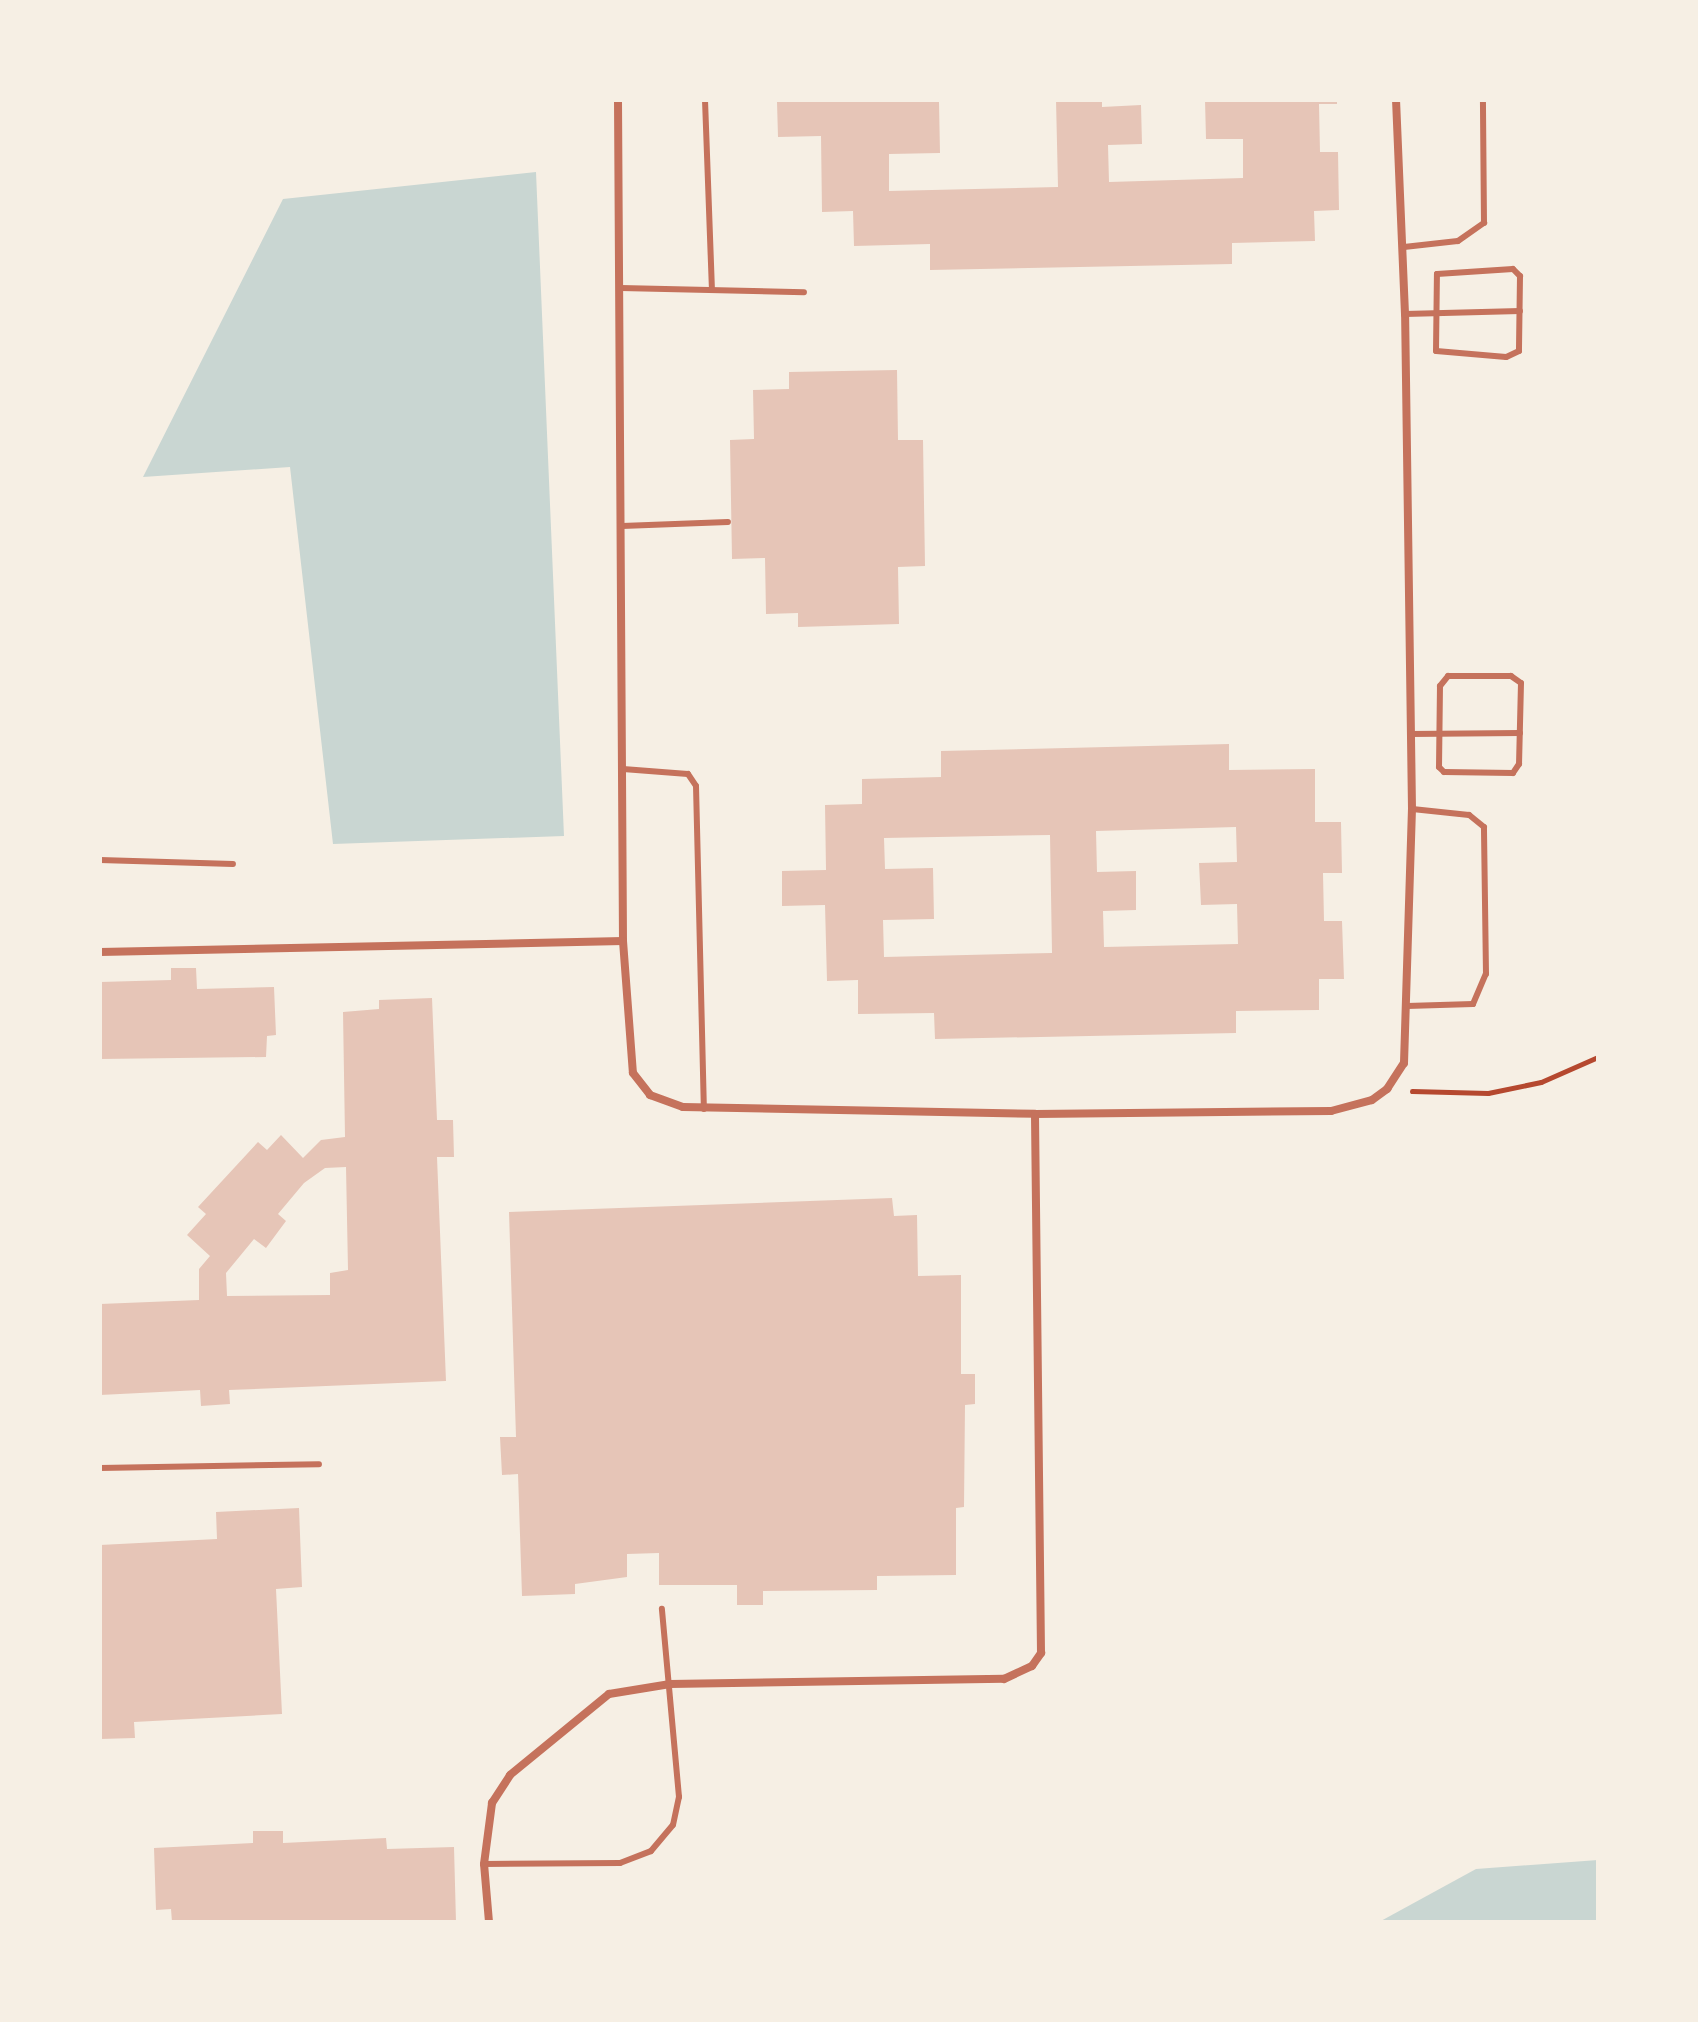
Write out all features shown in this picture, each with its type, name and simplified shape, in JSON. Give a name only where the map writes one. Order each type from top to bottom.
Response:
[{"type":"street","points":[[618,100],[623,941],[630,1058],[637,1082],[664,1102],[704,1109],[1035,1114],[1331,1111],[1372,1100],[1387,1089],[1404,1063],[1412,809],[1404,247],[1396,100]]},
{"type":"street","points":[[100,952],[623,941]]},
{"type":"street","points":[[489,1922],[484,1864],[492,1803],[510,1775],[609,1694],[670,1684],[1004,1679],[1032,1666],[1041,1653],[1035,1114]]},
{"type":"lane","points":[[705,100],[712,290]]},
{"type":"lane","points":[[1404,247],[1458,241],[1484,223],[1483,100]]},
{"type":"lane","points":[[1513,269],[1520,276],[1519,351],[1506,357],[1440,355],[1433,346],[1433,313],[1437,274],[1513,269]]},
{"type":"lane","points":[[621,288],[804,292]]},
{"type":"lane","points":[[1405,314],[1520,311]]},
{"type":"lane","points":[[622,526],[728,522]]},
{"type":"lane","points":[[1448,676],[1517,678],[1522,689],[1517,769],[1505,775],[1444,772],[1438,761],[1437,734],[1440,686],[1448,676]]},
{"type":"lane","points":[[1411,734],[1520,733]]},
{"type":"lane","points":[[623,769],[688,774],[696,786],[704,1109]]},
{"type":"lane","points":[[1407,1006],[1473,1004],[1486,974],[1484,827],[1469,815],[1412,809]]},
{"type":"lane","points":[[100,860],[233,864]]},
{"type":"lane","points":[[100,1468],[319,1464]]},
{"type":"lane","points":[[484,1864],[620,1863],[651,1851],[673,1825],[679,1797],[662,1609]]},
{"type":"path","points":[[1387,1089],[1488,1093],[1541,1082],[1598,1057]]},
{"type":"shaded area","points":[[536,172],[564,836],[333,844],[290,467],[143,477],[283,199]]},
{"type":"shaded area","points":[[1598,1860],[1598,1922],[1379,1922],[1476,1869]]},
{"type":"building","points":[[1056,100],[1102,100],[1102,107],[1141,105],[1142,144],[1108,145],[1109,182],[1243,178],[1243,139],[1206,139],[1205,100],[1337,100],[1337,104],[1319,104],[1320,152],[1338,152],[1339,210],[1314,211],[1315,241],[1232,243],[1232,264],[930,270],[930,244],[854,246],[853,211],[822,212],[821,136],[778,137],[777,102],[939,102],[940,153],[889,154],[889,191],[1058,187]]},
{"type":"building","points":[[897,370],[898,440],[923,440],[925,566],[898,567],[899,624],[798,627],[798,613],[766,614],[765,558],[732,559],[730,440],[754,439],[753,390],[789,389],[789,372]]},
{"type":"building","points":[[1229,744],[1229,770],[1315,769],[1315,822],[1341,822],[1342,873],[1323,873],[1324,921],[1342,921],[1344,979],[1319,979],[1319,1010],[1236,1011],[1236,1033],[935,1039],[934,1013],[858,1014],[858,980],[827,981],[825,905],[782,906],[782,871],[826,870],[825,805],[862,804],[862,779],[941,777],[941,751]],"holes":[[[1236,827],[1237,862],[1199,863],[1201,905],[1237,904],[1238,944],[1104,947],[1103,911],[1136,910],[1136,871],[1097,872],[1096,831]],[[1050,835],[1052,953],[884,957],[883,920],[934,919],[933,868],[885,869],[884,838]]]},
{"type":"building","points":[[171,968],[196,968],[197,989],[274,987],[276,1035],[267,1036],[266,1057],[100,1059],[100,982],[171,980]]},
{"type":"building","points":[[432,998],[437,1120],[453,1120],[454,1157],[437,1157],[446,1381],[229,1390],[230,1404],[201,1406],[200,1390],[100,1395],[100,1304],[199,1300],[199,1269],[210,1256],[187,1235],[206,1214],[198,1207],[258,1142],[267,1150],[281,1135],[303,1158],[321,1140],[345,1137],[343,1012],[379,1009],[379,1000]],"holes":[[[346,1167],[348,1270],[330,1273],[330,1295],[227,1296],[226,1273],[254,1239],[266,1248],[286,1221],[278,1214],[304,1183],[325,1168]]]},
{"type":"building","points":[[892,1198],[894,1216],[917,1215],[918,1276],[961,1275],[961,1374],[975,1374],[975,1404],[965,1405],[964,1507],[956,1508],[956,1575],[877,1576],[877,1590],[763,1591],[763,1605],[737,1605],[737,1585],[659,1585],[659,1553],[627,1554],[627,1577],[575,1584],[575,1594],[522,1596],[518,1474],[502,1475],[500,1437],[516,1437],[509,1212]]},
{"type":"building","points":[[299,1508],[302,1587],[276,1589],[282,1714],[134,1722],[135,1738],[100,1739],[100,1545],[217,1539],[216,1512]]},
{"type":"building","points":[[253,1831],[283,1831],[283,1843],[386,1838],[387,1849],[454,1847],[456,1922],[172,1922],[171,1909],[156,1910],[154,1848],[253,1843]]}]
